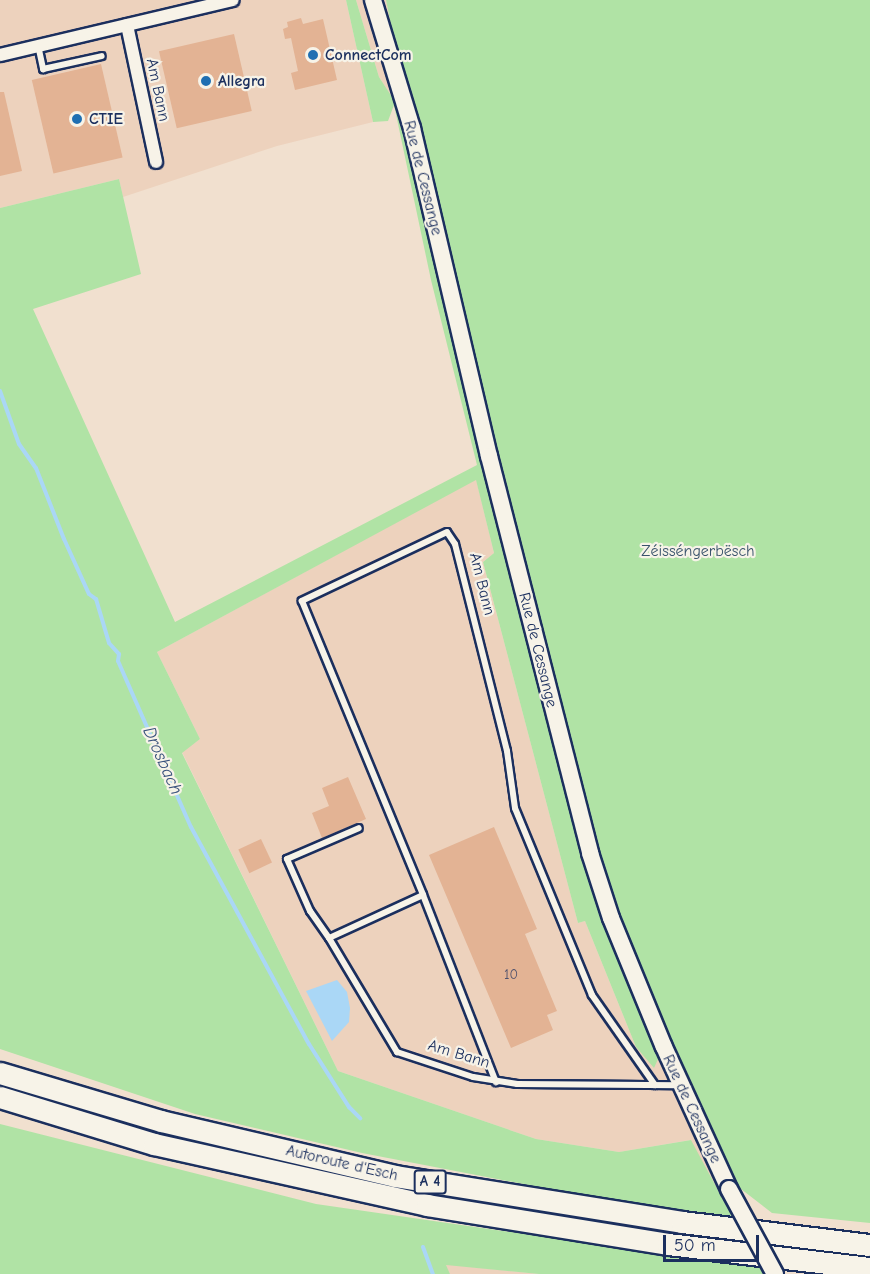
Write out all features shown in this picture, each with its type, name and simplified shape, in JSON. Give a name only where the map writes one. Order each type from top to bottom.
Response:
[{"type":"highway","name":"Autoroute d'Esch","points":[[0,1073],[161,1121],[395,1176],[682,1222],[870,1245]]},
{"type":"highway","name":"Autoroute d'Esch","points":[[0,1097],[154,1144],[392,1198],[669,1244],[870,1268]]},
{"type":"highway","name":"A 4","points":[[0,1110],[316,1193],[392,1198]]},
{"type":"main road","name":"Rue de Cessange","points":[[373,0],[412,128],[489,456],[590,853],[611,918],[681,1085],[729,1189],[775,1274]]},
{"type":"street","points":[[0,55],[233,0]]},
{"type":"street","name":"Am Bann","points":[[127,25],[156,162]]},
{"type":"lane","points":[[38,45],[43,69],[102,56]]},
{"type":"lane","name":"Am Bann","points":[[496,1082],[423,895],[302,601],[447,532],[455,544],[507,751],[515,808],[591,996],[655,1085]]},
{"type":"lane","name":"Am Bann","points":[[359,828],[287,859],[310,911],[329,938],[397,1052],[496,1082],[681,1085]]},
{"type":"lane","points":[[329,938],[423,895]]},
{"type":"shaded area","points":[[0,0],[346,0],[373,122],[277,146],[123,197],[119,179],[0,208]]},
{"type":"shaded area","points":[[356,0],[386,0],[412,128],[379,77]]},
{"type":"shaded area","points":[[476,479],[494,553],[483,562],[578,923],[585,921],[636,1047],[664,1047],[729,1189],[717,1188],[690,1140],[619,1152],[536,1139],[338,1071],[182,752],[200,739],[157,652]]},
{"type":"shaded area","points":[[445,1264],[539,1274],[450,1274]]},
{"type":"green space","name":"Zéisséngerbësch","points":[[346,0],[356,0],[379,77],[411,126],[386,0],[870,0],[870,1223],[772,1213],[741,1189],[729,1189],[663,1048],[654,1068],[636,1047],[585,921],[578,923],[483,562],[494,553],[476,480],[157,652],[200,739],[182,753],[338,1071],[536,1139],[619,1152],[691,1140],[733,1218],[581,1195],[362,1153],[195,1114],[0,1049],[0,208],[119,179],[141,274],[33,309],[175,622],[477,465],[431,280],[394,105],[388,121],[373,122]]},
{"type":"green space","points":[[0,1124],[316,1204],[761,1268],[764,1274],[539,1274],[446,1265],[450,1274],[0,1274]]},
{"type":"water","points":[[337,980],[347,992],[350,1008],[349,1022],[332,1041],[306,991]]},
{"type":"building","name":"ConnectCom","points":[[301,18],[303,24],[323,19],[337,80],[295,90],[291,73],[298,71],[291,38],[285,39],[283,29],[288,27],[287,22]]},
{"type":"building","name":"Allegra","points":[[234,34],[252,111],[177,128],[159,51]]},
{"type":"building","name":"CTIE","points":[[101,64],[123,158],[53,174],[32,80]]},
{"type":"building","points":[[0,92],[4,92],[22,171],[0,176]]},
{"type":"building","points":[[348,777],[366,819],[322,838],[312,813],[329,806],[322,788]]},
{"type":"building","points":[[494,827],[537,929],[525,934],[557,1011],[547,1015],[553,1030],[511,1048],[429,855]]},
{"type":"building","points":[[261,839],[272,863],[249,873],[238,850]]},
{"type":"waterway","name":"Drosbach","points":[[0,391],[19,444],[36,468],[89,594],[96,599],[109,643],[119,654],[118,661],[191,827],[309,1044],[349,1107],[360,1118]]},
{"type":"waterway","name":"Drosbach","points":[[423,1247],[433,1274]]},
{"type":"place","name":"ConnectCom","points":[[313,55]]},
{"type":"place","name":"Allegra","points":[[206,81]]},
{"type":"place","name":"CTIE","points":[[77,119]]}]
